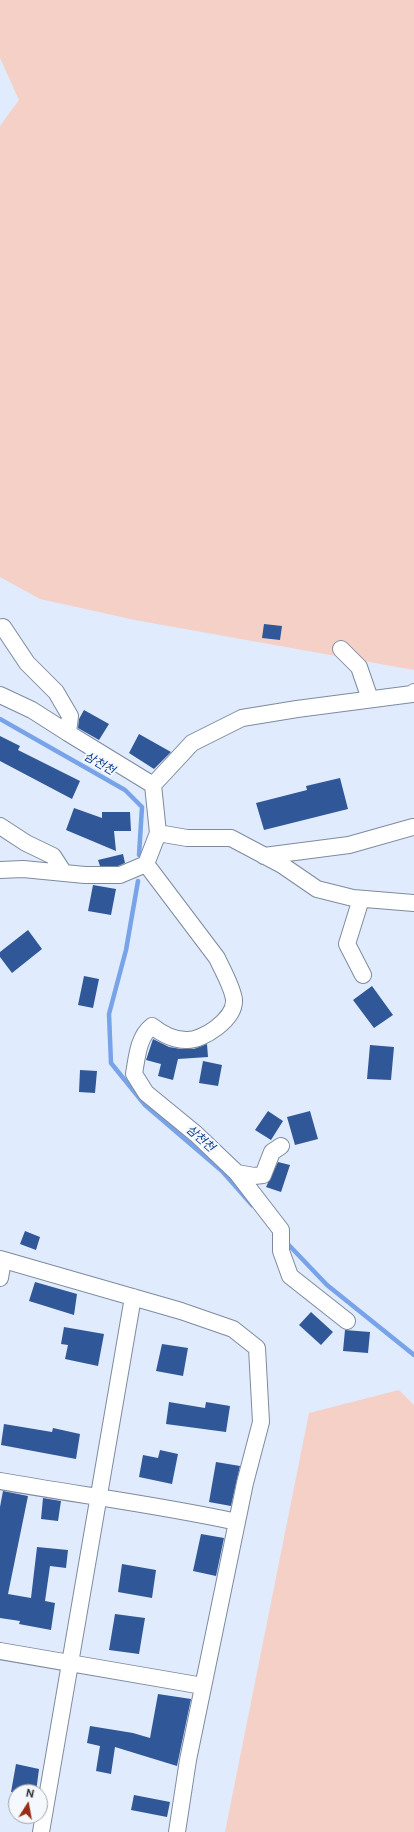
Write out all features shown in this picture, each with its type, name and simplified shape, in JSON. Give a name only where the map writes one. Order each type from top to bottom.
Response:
[{"type":"street","points":[[3,627],[27,663],[56,692],[70,716],[68,733]]},
{"type":"street","points":[[341,649],[359,667],[370,699]]},
{"type":"street","points":[[0,870],[24,869],[64,873],[120,875],[146,864],[158,833],[153,786],[192,743],[242,718],[297,708],[412,694],[414,692]]},
{"type":"street","points":[[0,695],[32,710],[153,786]]},
{"type":"street","points":[[0,826],[26,843],[53,856],[64,873]]},
{"type":"street","points":[[264,856],[349,845],[413,827]]},
{"type":"street","points":[[158,833],[187,838],[231,838],[282,865],[318,889],[361,899],[410,899]]},
{"type":"street","points":[[146,864],[217,958],[234,1000],[232,1012],[223,1021],[199,1038],[185,1040],[162,1034],[152,1026],[145,1032],[139,1049],[134,1074],[146,1093],[196,1134],[237,1173],[281,1230],[281,1249],[290,1276],[308,1292],[347,1321]]},
{"type":"street","points":[[361,899],[347,944],[364,974]]},
{"type":"street","points":[[237,1173],[254,1176],[263,1175],[272,1152],[281,1146]]},
{"type":"street","points":[[0,1278],[2,1259],[181,1311],[233,1329],[257,1348],[261,1422],[237,1522],[203,1686],[188,1760],[177,1832]]},
{"type":"street","points":[[40,1832],[133,1297]]},
{"type":"street","points":[[0,1481],[99,1499],[188,1511],[237,1522]]},
{"type":"street","points":[[0,1651],[203,1686]]},
{"type":"shaded area","points":[[0,0],[414,0],[414,670],[135,620],[40,599],[0,577],[0,126],[19,100],[0,58]]},
{"type":"shaded area","points":[[399,1390],[414,1405],[414,1832],[225,1832],[309,1413]]},
{"type":"building","points":[[264,624],[282,626],[280,640],[262,638]]},
{"type":"building","points":[[84,710],[109,724],[99,740],[78,728],[79,719]]},
{"type":"building","points":[[139,734],[171,752],[154,769],[129,753]]},
{"type":"building","points":[[0,736],[20,746],[18,750],[80,781],[72,799],[0,761]]},
{"type":"building","points":[[340,778],[348,809],[264,830],[256,803],[307,790],[306,786]]},
{"type":"building","points":[[74,808],[102,818],[102,812],[130,812],[131,831],[114,831],[116,851],[66,830]]},
{"type":"building","points":[[123,854],[125,863],[118,866],[100,866],[98,860]]},
{"type":"building","points":[[93,885],[116,889],[111,915],[88,911]]},
{"type":"building","points":[[28,930],[42,949],[12,973],[0,957],[0,952]]},
{"type":"building","points":[[84,976],[99,979],[93,1008],[78,1005]]},
{"type":"building","points":[[372,986],[393,1015],[374,1028],[353,1000]]},
{"type":"building","points":[[153,1039],[169,1047],[181,1049],[194,1049],[207,1044],[208,1057],[178,1059],[173,1080],[158,1076],[161,1064],[146,1060]]},
{"type":"building","points":[[370,1045],[394,1047],[391,1080],[367,1079]]},
{"type":"building","points":[[203,1061],[222,1065],[218,1086],[199,1083]]},
{"type":"building","points":[[80,1070],[97,1071],[95,1093],[79,1092]]},
{"type":"building","points":[[268,1111],[283,1121],[271,1140],[255,1130]]},
{"type":"building","points":[[310,1111],[318,1139],[295,1145],[287,1117]]},
{"type":"building","points":[[278,1162],[290,1165],[281,1192],[266,1187]]},
{"type":"building","points":[[25,1231],[40,1237],[36,1250],[20,1244]]},
{"type":"building","points":[[35,1282],[77,1294],[74,1315],[29,1301]]},
{"type":"building","points":[[311,1312],[333,1332],[321,1345],[299,1325]]},
{"type":"building","points":[[64,1327],[104,1334],[98,1366],[65,1359],[68,1345],[61,1344]]},
{"type":"building","points":[[345,1330],[370,1332],[368,1353],[343,1351]]},
{"type":"building","points":[[162,1344],[188,1348],[183,1376],[156,1371]]},
{"type":"building","points":[[169,1402],[205,1408],[206,1402],[230,1406],[226,1432],[166,1424]]},
{"type":"building","points":[[4,1424],[52,1432],[53,1428],[80,1434],[76,1459],[1,1445]]},
{"type":"building","points":[[160,1450],[178,1454],[172,1484],[139,1477],[143,1455],[158,1458]]},
{"type":"building","points":[[216,1462],[240,1466],[231,1506],[209,1502]]},
{"type":"building","points":[[3,1491],[28,1496],[8,1594],[31,1598],[37,1547],[68,1550],[66,1568],[50,1566],[45,1601],[55,1603],[51,1630],[19,1624],[20,1621],[0,1618],[0,1507]]},
{"type":"building","points":[[43,1498],[61,1501],[58,1521],[41,1519]]},
{"type":"building","points":[[201,1534],[224,1538],[216,1576],[193,1571]]},
{"type":"building","points":[[122,1564],[156,1570],[152,1598],[118,1592]]},
{"type":"building","points":[[115,1614],[145,1618],[139,1654],[109,1650]]},
{"type":"building","points":[[158,1694],[191,1699],[177,1766],[115,1747],[111,1774],[96,1771],[100,1746],[87,1743],[90,1726],[133,1733],[150,1738]]},
{"type":"building","points":[[16,1764],[39,1769],[37,1784],[12,1784]]},
{"type":"building","points":[[134,1795],[170,1802],[167,1817],[131,1810]]},
{"type":"waterway","name":"삼천천","points":[[0,719],[125,790],[142,807],[139,855]]},
{"type":"waterway","name":"삼천천","points":[[138,881],[126,950],[109,1014],[111,1063],[145,1105],[222,1171],[252,1205]]},
{"type":"waterway","name":"삼천천","points":[[285,1241],[327,1285],[414,1355]]}]
